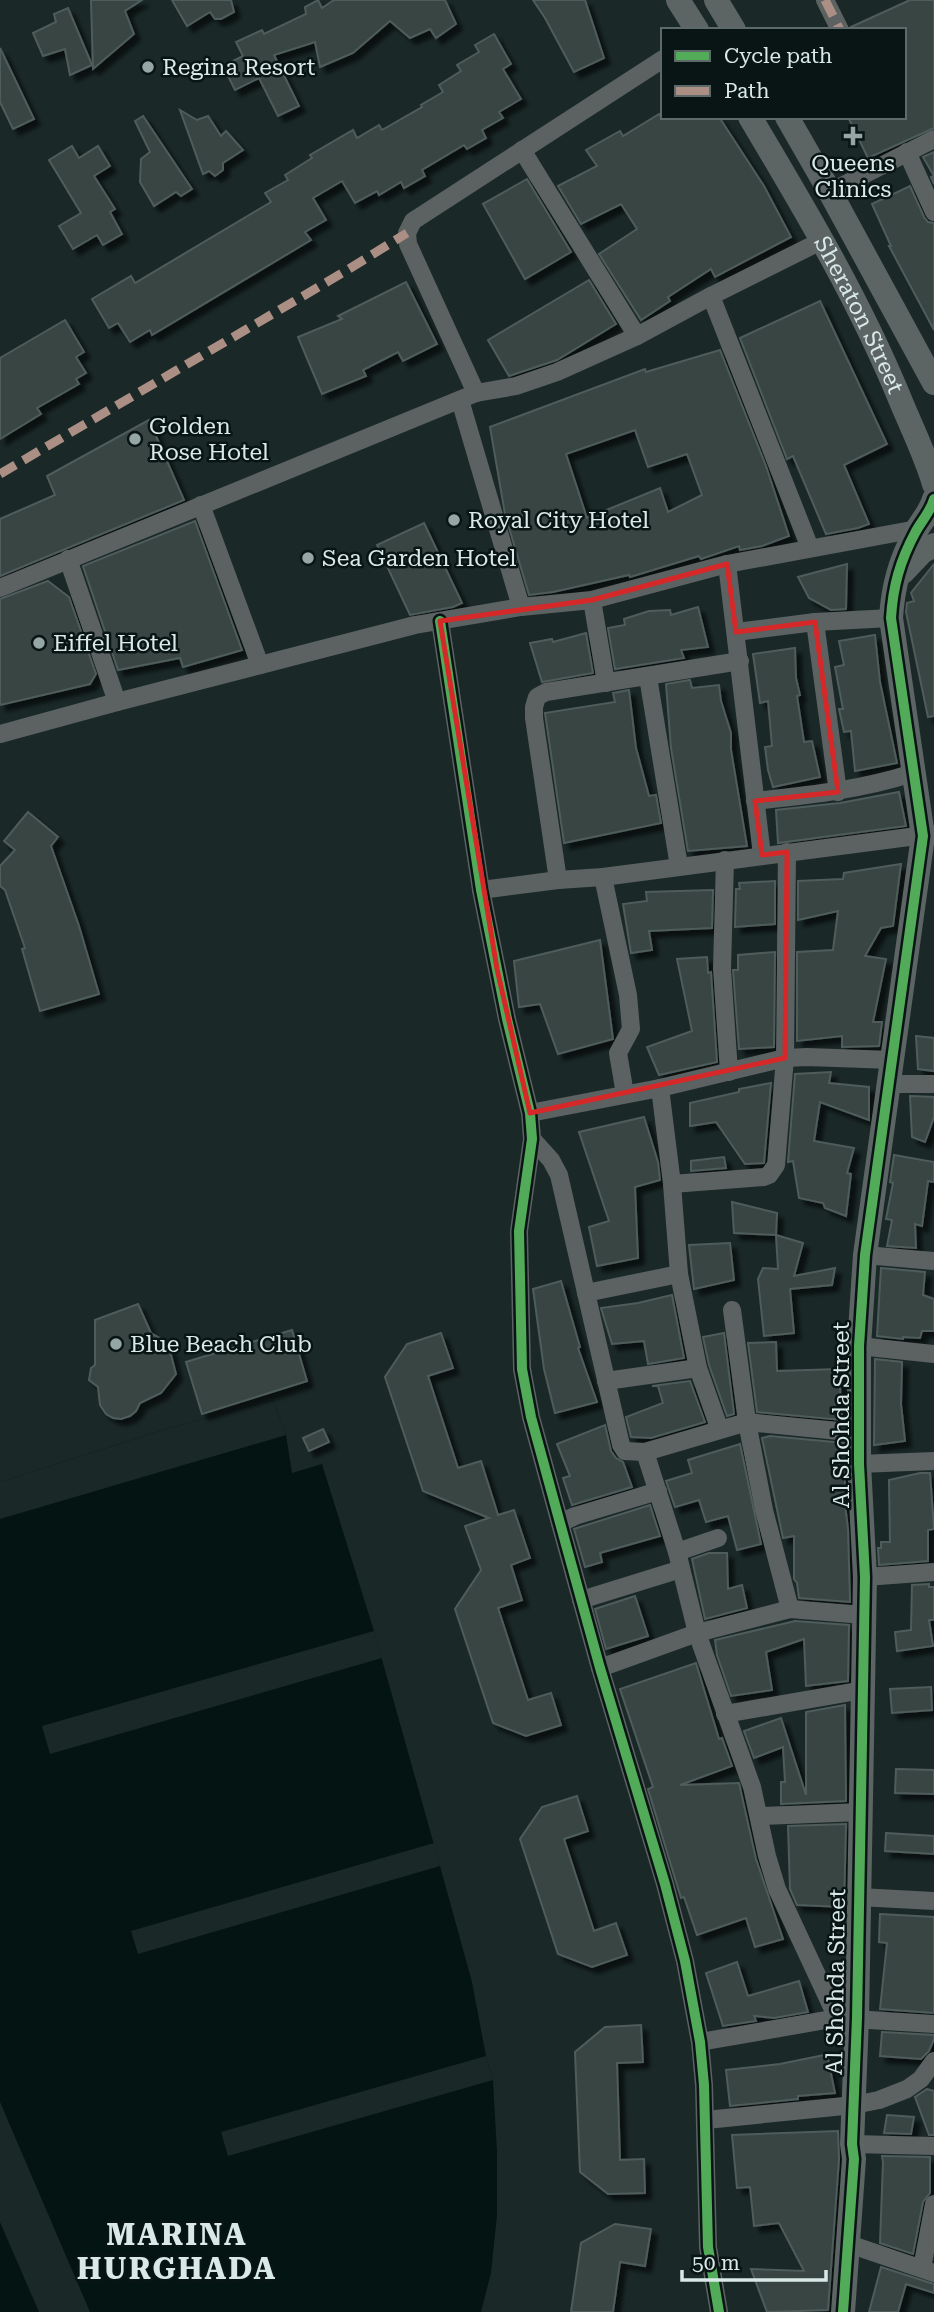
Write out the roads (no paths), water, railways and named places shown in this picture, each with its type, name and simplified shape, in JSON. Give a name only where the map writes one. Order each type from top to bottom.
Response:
[{"type":"street","points":[[678,0],[696,28]]},
{"type":"street","points":[[716,0],[733,28]]},
{"type":"street","points":[[825,0],[839,28]]},
{"type":"street","points":[[521,607],[468,396],[408,244],[407,233],[413,221],[661,60]]},
{"type":"street","name":"Sheraton Street","points":[[751,119],[823,240],[882,356],[934,484]]},
{"type":"street","name":"Sheraton Street","points":[[788,119],[934,383]]},
{"type":"street","points":[[830,192],[934,139]]},
{"type":"street","points":[[522,150],[637,337]]},
{"type":"street","points":[[907,152],[934,212]]},
{"type":"street","points":[[0,588],[468,396],[527,383],[557,372],[637,337],[711,296],[823,240]]},
{"type":"street","points":[[711,296],[810,548]]},
{"type":"street","points":[[0,734],[415,625],[521,607],[592,600],[727,564],[810,548],[925,537],[934,499]]},
{"type":"street","points":[[201,505],[261,665]]},
{"type":"street","name":"Al Shohda Street","points":[[843,2312],[854,2159],[854,2105],[847,2018],[859,1896],[865,1577],[859,1464],[859,1346],[865,1255],[929,835],[913,773],[891,618],[893,589],[900,562],[925,537]]},
{"type":"street","points":[[68,559],[117,702]]},
{"type":"street","points":[[727,564],[762,855]]},
{"type":"street","points":[[592,600],[606,683]]},
{"type":"street","points":[[736,632],[814,622],[891,618]]},
{"type":"street","points":[[440,621],[481,890],[507,1019],[530,1113],[532,1139],[519,1231],[522,1369],[531,1417],[581,1600],[685,1961],[700,2042],[706,2120],[708,2247],[719,2312]]},
{"type":"street","points":[[814,622],[838,792]]},
{"type":"street","points":[[558,880],[534,707],[537,697],[546,692],[740,661]]},
{"type":"street","points":[[648,677],[679,866]]},
{"type":"street","points":[[755,801],[838,792],[879,784],[913,773]]},
{"type":"street","points":[[481,890],[929,835]]},
{"type":"street","points":[[672,1184],[764,1177],[776,1166],[785,1059],[787,852]]},
{"type":"street","points":[[725,860],[722,969],[729,1072]]},
{"type":"street","points":[[603,877],[628,995],[631,1029],[618,1053],[625,1094]]},
{"type":"street","points":[[530,1113],[660,1088],[785,1059],[807,1057],[893,1060]]},
{"type":"street","points":[[889,1084],[934,1084]]},
{"type":"street","points":[[660,1088],[672,1184],[679,1274],[698,1368],[717,1422],[717,1430]]},
{"type":"street","points":[[532,1139],[551,1160],[559,1175],[621,1445],[625,1451],[645,1452],[747,1422],[859,1433]]},
{"type":"street","points":[[865,1255],[934,1261]]},
{"type":"street","points":[[586,1293],[679,1274]]},
{"type":"street","points":[[732,1310],[747,1422],[764,1510],[790,1609]]},
{"type":"street","points":[[859,1346],[934,1354]]},
{"type":"street","points":[[606,1381],[698,1368]]},
{"type":"street","points":[[645,1452],[679,1560],[698,1633],[752,1787],[777,1889],[847,2018]]},
{"type":"street","points":[[859,1464],[934,1461]]},
{"type":"street","points":[[560,1523],[658,1491]]},
{"type":"street","points":[[581,1600],[679,1560],[718,1538]]},
{"type":"street","points":[[865,1577],[934,1572]]},
{"type":"street","points":[[600,1668],[698,1633],[790,1609],[864,1615]]},
{"type":"street","points":[[725,1714],[863,1690]]},
{"type":"street","points":[[760,1816],[861,1812]]},
{"type":"street","points":[[859,1896],[934,1901]]},
{"type":"street","points":[[700,2042],[847,2018],[934,2024]]},
{"type":"street","points":[[706,2120],[854,2105],[878,2100],[921,2079],[934,2061]]},
{"type":"street","points":[[852,2144],[934,2146]]},
{"type":"street","points":[[849,2244],[928,2270],[934,2204]]},
{"type":"place","name":"Regina Resort","points":[[148,67]]},
{"type":"place","name":"Queens Clinics","points":[[853,136]]},
{"type":"place","name":"Golden Rose Hotel","points":[[135,439]]},
{"type":"place","name":"Royal City Hotel","points":[[454,520]]},
{"type":"place","name":"Sea Garden Hotel","points":[[308,558]]},
{"type":"place","name":"Eiffel Hotel","points":[[39,643]]},
{"type":"place","name":"Blue Beach Club","points":[[116,1344]]},
{"type":"district","name":"MARINA HURGHADA","points":[[177,2251]]}]
